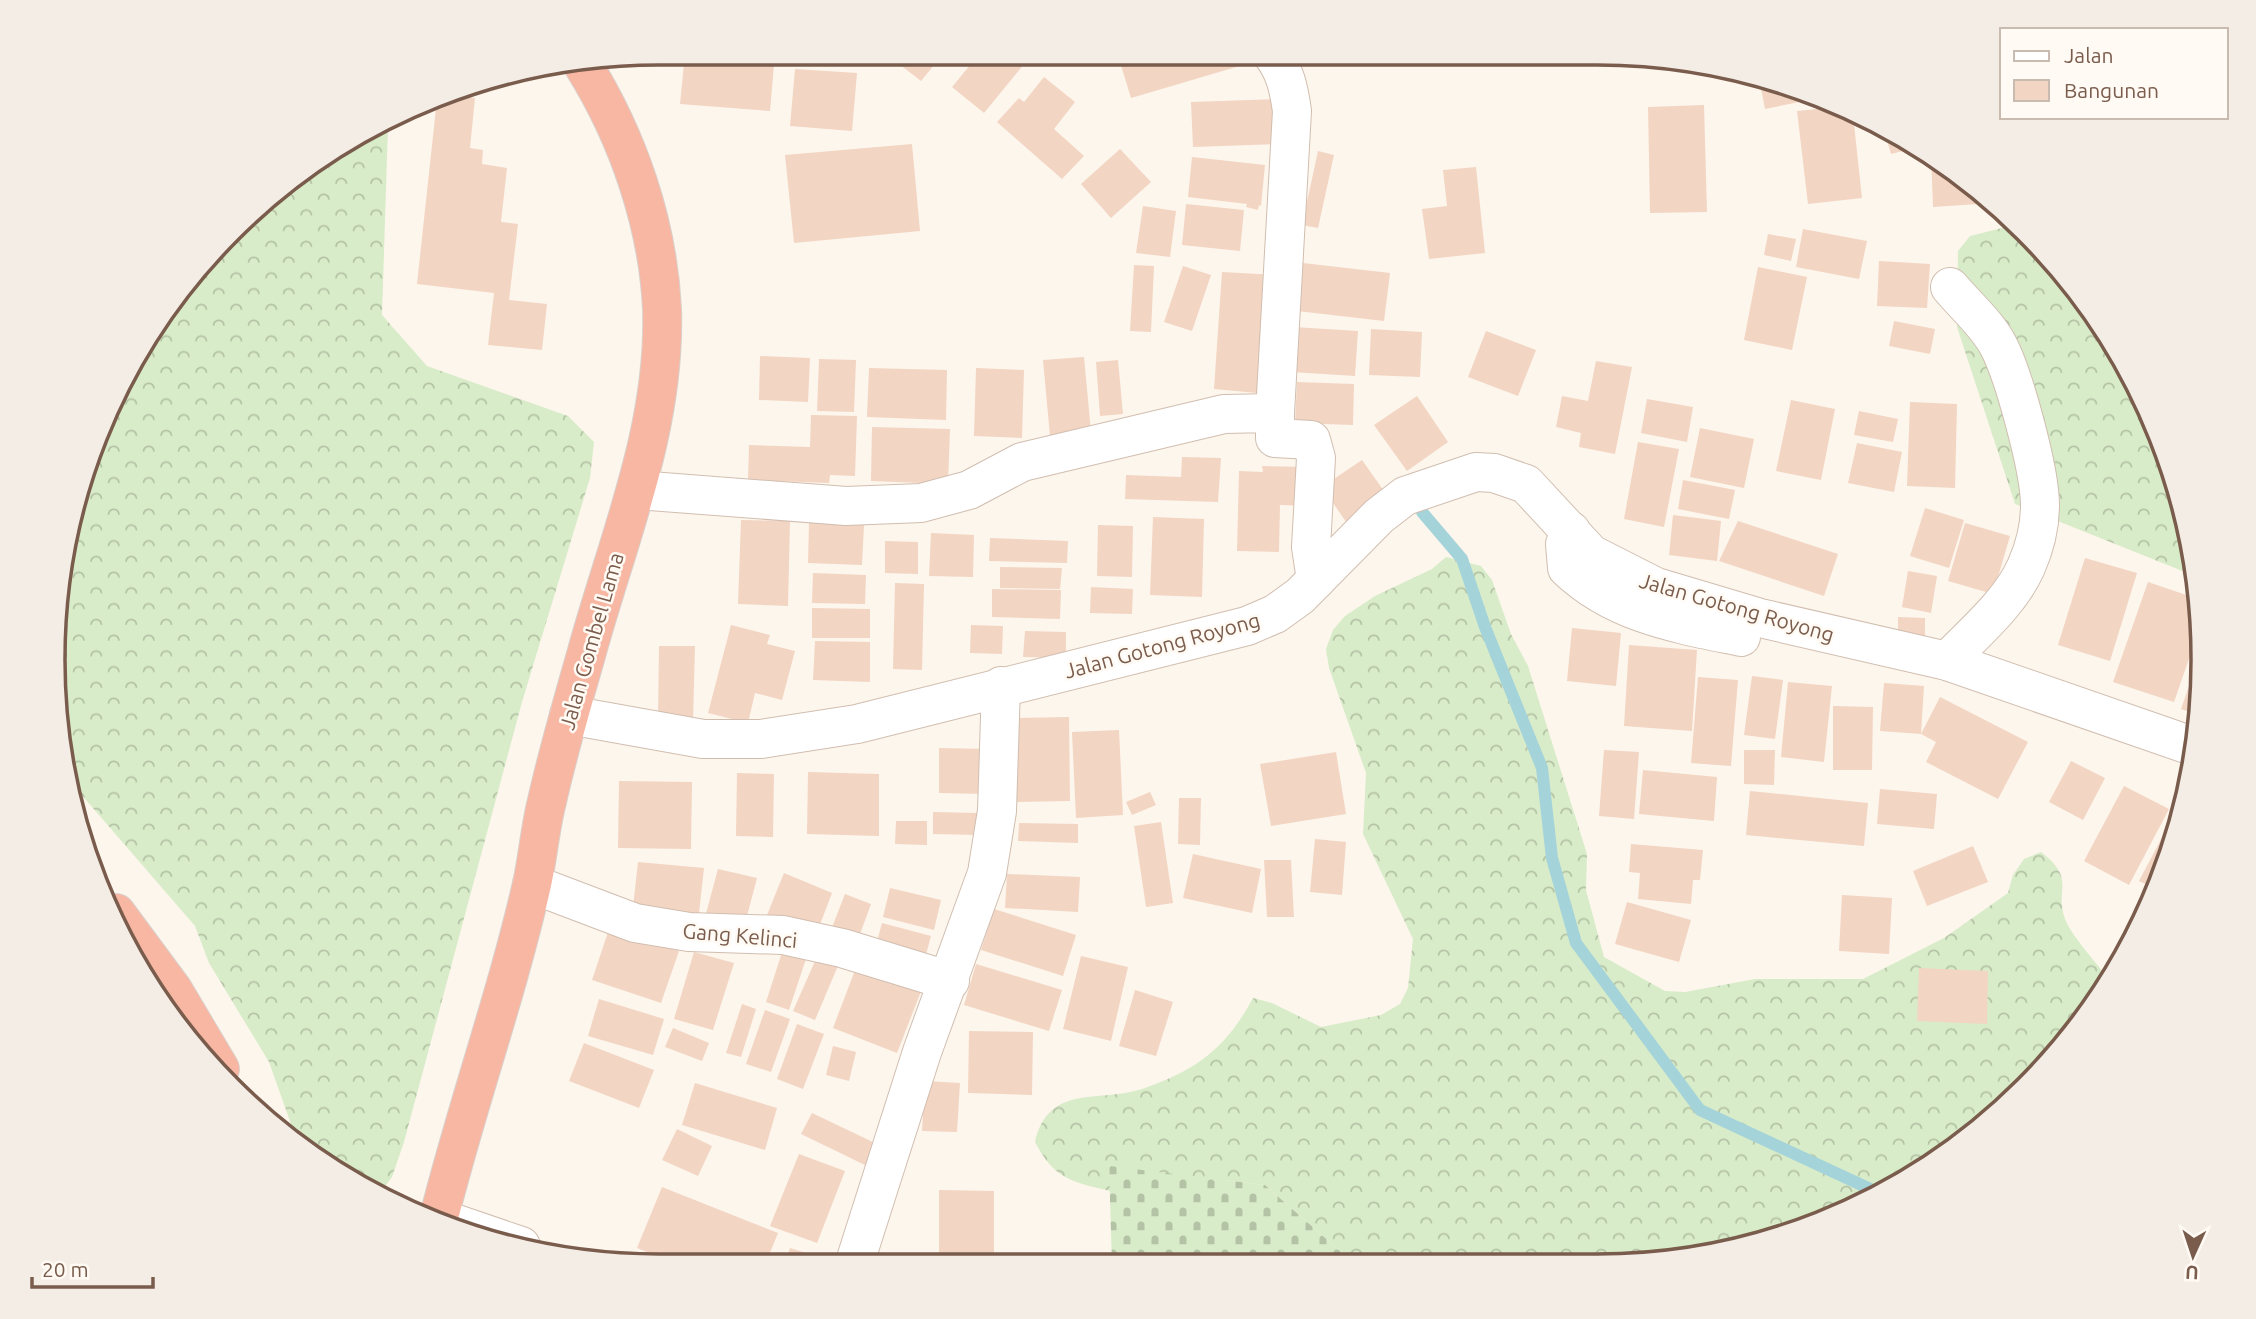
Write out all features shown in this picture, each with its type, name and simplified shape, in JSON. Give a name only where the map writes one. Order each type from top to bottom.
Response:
[{"type":"highway","name":"Jalan Gombel Lama","points":[[440,1212],[532,884],[546,803],[569,715],[602,597],[637,490],[660,372],[662,308],[648,210],[597,89],[586,70]]},
{"type":"highway","points":[[133,935],[173,990],[204,1042]]},
{"type":"street","points":[[1280,65],[1288,86],[1292,111],[1275,438],[1311,440],[1316,458],[1311,547],[1316,580]]},
{"type":"street","points":[[1947,661],[2000,605],[2025,569],[2038,535],[2040,505],[2039,482],[2018,398],[1998,344],[1950,287]]},
{"type":"street","points":[[637,490],[846,506],[921,503],[969,491],[1022,462],[1224,414],[1275,413]]},
{"type":"street","name":"Jalan Gotong Royong","points":[[569,715],[703,738],[761,739],[857,724],[1247,626],[1275,614],[1316,580],[1379,516],[1405,496],[1476,472],[1494,473],[1526,484],[1591,554],[1656,587],[1760,618],[1947,661],[2185,744]]},
{"type":"street","points":[[1571,531],[1565,544],[1567,568],[1590,586],[1648,617],[1741,637]]},
{"type":"street","points":[[858,1254],[922,1052],[987,873],[993,844],[1001,687]]},
{"type":"street","name":"Gang Kelinci","points":[[532,884],[635,923],[689,932],[783,935],[842,948],[950,981]]},
{"type":"green space","points":[[388,130],[382,315],[427,366],[568,416],[594,442],[590,478],[522,702],[404,1142],[392,1177],[385,1187],[329,1154],[292,1127],[269,1062],[209,963],[195,926],[80,793],[70,737],[65,660],[66,621],[76,543],[96,468],[126,396],[144,362],[188,297],[212,267],[267,212],[329,165]]},
{"type":"green space","points":[[2005,227],[2044,267],[2091,329],[2130,396],[2160,468],[2180,543],[2184,572],[2015,504],[1957,327],[1958,251],[1970,236]]},
{"type":"green space","points":[[1446,557],[1481,566],[1492,580],[1511,634],[1528,666],[1587,854],[1586,890],[1604,957],[1665,991],[1685,992],[1755,979],[1863,979],[1944,938],[2008,893],[2013,875],[2024,859],[2041,852],[2062,877],[2062,908],[2068,926],[2103,972],[2044,1052],[1989,1107],[1927,1154],[1894,1175],[1824,1209],[1788,1223],[1713,1243],[1635,1253],[1343,1254],[1265,1185],[1110,1167],[1110,1191],[1065,1177],[1049,1164],[1035,1142],[1042,1123],[1052,1110],[1078,1098],[1145,1088],[1180,1073],[1209,1055],[1221,1043],[1253,998],[1272,1003],[1321,1027],[1381,1015],[1400,1004],[1408,988],[1413,939],[1363,834],[1366,773],[1329,668],[1326,649],[1333,630],[1345,616],[1375,596],[1432,569]]},
{"type":"green space","points":[[1109,1166],[1265,1185],[1343,1254],[1112,1254]]},
{"type":"building","points":[[684,65],[774,65],[770,111],[680,104]]},
{"type":"building","points":[[900,65],[934,65],[921,81]]},
{"type":"building","points":[[970,65],[1023,65],[984,113],[952,87]]},
{"type":"building","points":[[1121,65],[1243,65],[1131,98]]},
{"type":"building","points":[[795,69],[857,73],[852,131],[790,126]]},
{"type":"building","points":[[1044,77],[1075,102],[1054,129],[1084,156],[1062,179],[997,122],[1019,98],[1024,102]]},
{"type":"building","points":[[1761,88],[1802,101],[1765,109]]},
{"type":"building","points":[[466,97],[475,98],[470,148],[483,150],[482,164],[507,168],[501,222],[518,224],[509,300],[547,304],[542,350],[488,345],[494,293],[417,284],[436,108]]},
{"type":"building","points":[[1280,99],[1281,144],[1193,147],[1191,102]]},
{"type":"building","points":[[1704,105],[1707,212],[1650,213],[1648,107]]},
{"type":"building","points":[[1821,109],[1854,123],[1862,198],[1808,204],[1797,111]]},
{"type":"building","points":[[1887,140],[1904,151],[1891,154]]},
{"type":"building","points":[[912,144],[920,231],[794,243],[785,155]]},
{"type":"building","points":[[1120,149],[1151,182],[1111,218],[1081,184]]},
{"type":"building","points":[[1318,151],[1334,155],[1318,228],[1302,225]]},
{"type":"building","points":[[1192,157],[1265,165],[1261,206],[1259,205],[1258,210],[1246,207],[1247,204],[1188,197]]},
{"type":"building","points":[[1476,167],[1485,253],[1429,259],[1422,209],[1447,206],[1443,170]]},
{"type":"building","points":[[1932,168],[1979,204],[1933,207]]},
{"type":"building","points":[[1186,204],[1244,210],[1240,251],[1182,245]]},
{"type":"building","points":[[1143,206],[1176,211],[1170,257],[1136,253]]},
{"type":"building","points":[[1803,229],[1867,241],[1859,279],[1796,267]]},
{"type":"building","points":[[1768,234],[1796,239],[1791,261],[1764,255]]},
{"type":"building","points":[[1879,261],[1930,264],[1927,308],[1877,306]]},
{"type":"building","points":[[1303,263],[1390,273],[1384,321],[1297,311]]},
{"type":"building","points":[[1134,265],[1154,266],[1151,332],[1130,331]]},
{"type":"building","points":[[1183,266],[1211,275],[1192,331],[1164,322]]},
{"type":"building","points":[[1758,267],[1807,277],[1792,350],[1744,340]]},
{"type":"building","points":[[1222,272],[1275,275],[1268,394],[1214,389]]},
{"type":"building","points":[[1894,321],[1935,329],[1930,354],[1889,346]]},
{"type":"building","points":[[1294,327],[1358,331],[1355,376],[1291,372]]},
{"type":"building","points":[[1371,329],[1422,332],[1420,377],[1369,375]]},
{"type":"building","points":[[1486,331],[1536,350],[1518,396],[1468,377]]},
{"type":"building","points":[[760,356],[810,358],[808,402],[759,400]]},
{"type":"building","points":[[1084,357],[1091,432],[1050,436],[1043,360]]},
{"type":"building","points":[[819,359],[856,360],[854,412],[817,411]]},
{"type":"building","points":[[1118,360],[1123,414],[1100,416],[1096,362]]},
{"type":"building","points":[[1596,361],[1632,367],[1615,454],[1579,447],[1581,433],[1556,427],[1562,396],[1588,401]]},
{"type":"building","points":[[869,368],[947,370],[946,420],[867,417]]},
{"type":"building","points":[[976,368],[1024,370],[1022,438],[974,436]]},
{"type":"building","points":[[1297,382],[1354,384],[1353,425],[1295,423]]},
{"type":"building","points":[[1417,396],[1448,442],[1407,471],[1374,425]]},
{"type":"building","points":[[1647,399],[1693,407],[1687,442],[1641,433]]},
{"type":"building","points":[[1791,400],[1835,409],[1821,480],[1776,471]]},
{"type":"building","points":[[1910,402],[1957,404],[1955,488],[1907,486]]},
{"type":"building","points":[[1859,411],[1898,419],[1893,442],[1854,435]]},
{"type":"building","points":[[811,415],[857,416],[855,476],[830,475],[829,483],[748,480],[749,445],[810,447]]},
{"type":"building","points":[[872,427],[950,429],[948,484],[871,481]]},
{"type":"building","points":[[1700,428],[1754,439],[1744,488],[1690,477]]},
{"type":"building","points":[[1638,442],[1679,449],[1664,527],[1624,519]]},
{"type":"building","points":[[1857,443],[1902,452],[1894,492],[1848,483]]},
{"type":"building","points":[[1182,457],[1221,458],[1218,502],[1125,499],[1126,475],[1181,477]]},
{"type":"building","points":[[1362,460],[1391,501],[1351,529],[1322,487]]},
{"type":"building","points":[[1262,466],[1311,467],[1309,506],[1280,505],[1279,552],[1237,551],[1239,471],[1263,472]]},
{"type":"building","points":[[1683,480],[1735,490],[1729,519],[1678,509]]},
{"type":"building","points":[[1925,508],[1964,520],[1949,568],[1910,556]]},
{"type":"building","points":[[1673,515],[1721,521],[1717,561],[1669,555]]},
{"type":"building","points":[[1153,517],[1204,519],[1202,597],[1150,595]]},
{"type":"building","points":[[741,520],[790,521],[788,606],[738,604]]},
{"type":"building","points":[[1738,521],[1838,554],[1824,596],[1719,561]]},
{"type":"building","points":[[809,523],[864,525],[862,565],[808,563]]},
{"type":"building","points":[[1965,523],[2010,536],[1993,594],[1948,581]]},
{"type":"building","points":[[1098,525],[1133,526],[1132,577],[1097,576]]},
{"type":"building","points":[[931,533],[974,535],[973,577],[929,576]]},
{"type":"building","points":[[990,538],[1068,541],[1067,563],[989,561]]},
{"type":"building","points":[[885,541],[918,542],[918,574],[885,573]]},
{"type":"building","points":[[2085,558],[2137,573],[2110,661],[2058,645]]},
{"type":"building","points":[[1000,567],[1062,568],[1060,589],[1000,588]]},
{"type":"building","points":[[1908,571],[1937,576],[1931,613],[1902,607]]},
{"type":"building","points":[[813,573],[866,575],[865,604],[812,603]]},
{"type":"building","points":[[2148,582],[2187,595],[2191,653],[2174,702],[2113,682]]},
{"type":"building","points":[[895,583],[924,584],[922,670],[893,669]]},
{"type":"building","points":[[1091,587],[1133,589],[1132,614],[1090,613]]},
{"type":"building","points":[[992,589],[1061,590],[1060,619],[992,617]]},
{"type":"building","points":[[812,608],[870,609],[870,638],[812,638]]},
{"type":"building","points":[[1898,617],[1925,618],[1925,642],[1898,642]]},
{"type":"building","points":[[731,625],[770,635],[767,644],[795,651],[782,700],[755,693],[748,723],[708,713]]},
{"type":"building","points":[[971,625],[1003,626],[1002,654],[970,653]]},
{"type":"building","points":[[1572,628],[1621,633],[1616,686],[1567,681]]},
{"type":"building","points":[[1025,631],[1066,632],[1066,658],[1023,657]]},
{"type":"building","points":[[815,641],[870,642],[870,682],[813,680]]},
{"type":"building","points":[[1629,645],[1697,650],[1692,731],[1624,726]]},
{"type":"building","points":[[659,646],[695,646],[693,721],[658,721]]},
{"type":"building","points":[[1752,676],[1783,680],[1775,739],[1744,735]]},
{"type":"building","points":[[1698,677],[1738,680],[1731,766],[1691,763]]},
{"type":"building","points":[[1788,682],[1832,686],[1824,762],[1781,757]]},
{"type":"building","points":[[2190,682],[2189,712],[2181,709]]},
{"type":"building","points":[[1884,683],[1924,686],[1921,734],[1880,731]]},
{"type":"building","points":[[1940,697],[2028,742],[1998,799],[1926,762],[1936,742],[1921,734]]},
{"type":"building","points":[[1833,706],[1873,707],[1872,770],[1833,770]]},
{"type":"building","points":[[1069,717],[1070,801],[1015,802],[1012,718]]},
{"type":"building","points":[[1119,730],[1123,815],[1076,818],[1072,732]]},
{"type":"building","points":[[939,748],[988,749],[987,794],[939,793]]},
{"type":"building","points":[[1604,750],[1639,752],[1634,819],[1599,816]]},
{"type":"building","points":[[1744,750],[1775,750],[1774,785],[1744,784]]},
{"type":"building","points":[[1336,752],[1346,814],[1271,826],[1260,764]]},
{"type":"building","points":[[2071,761],[2105,778],[2083,820],[2049,802]]},
{"type":"building","points":[[1643,770],[1717,777],[1714,821],[1639,814]]},
{"type":"building","points":[[808,772],[879,774],[879,836],[807,834]]},
{"type":"building","points":[[737,773],[774,774],[773,837],[736,836]]},
{"type":"building","points":[[619,781],[692,782],[691,849],[618,848]]},
{"type":"building","points":[[2124,786],[2169,809],[2129,885],[2084,861]]},
{"type":"building","points":[[1880,789],[1937,794],[1934,829],[1877,824]]},
{"type":"building","points":[[1750,791],[1868,803],[1864,846],[1746,835]]},
{"type":"building","points":[[1150,792],[1156,805],[1132,815],[1126,802]]},
{"type":"building","points":[[1179,798],[1201,798],[1200,845],[1178,844]]},
{"type":"building","points":[[933,812],[978,813],[977,835],[933,834]]},
{"type":"building","points":[[896,821],[927,821],[927,845],[895,844]]},
{"type":"building","points":[[1161,822],[1173,903],[1146,907],[1134,826]]},
{"type":"building","points":[[1019,823],[1078,824],[1078,843],[1018,841]]},
{"type":"building","points":[[2166,829],[2147,885],[2139,881]]},
{"type":"building","points":[[1315,839],[1346,842],[1342,895],[1310,892]]},
{"type":"building","points":[[1631,844],[1703,850],[1700,880],[1693,880],[1691,904],[1638,899],[1640,873],[1629,872]]},
{"type":"building","points":[[1973,846],[1988,882],[1927,906],[1913,871]]},
{"type":"building","points":[[1193,854],[1261,869],[1252,913],[1183,898]]},
{"type":"building","points":[[1264,860],[1291,860],[1294,917],[1267,917]]},
{"type":"building","points":[[638,862],[704,868],[698,922],[632,916]]},
{"type":"building","points":[[718,869],[757,878],[743,931],[704,921]]},
{"type":"building","points":[[784,873],[832,893],[816,935],[767,915]]},
{"type":"building","points":[[1007,874],[1080,877],[1078,912],[1005,908]]},
{"type":"building","points":[[890,888],[941,900],[934,930],[883,917]]},
{"type":"building","points":[[845,894],[871,904],[856,945],[829,935]]},
{"type":"building","points":[[1842,895],[1892,898],[1889,954],[1839,951]]},
{"type":"building","points":[[1627,902],[1691,920],[1679,962],[1615,944]]},
{"type":"building","points":[[994,909],[1076,935],[1063,976],[981,950]]},
{"type":"building","points":[[882,923],[931,936],[924,962],[875,949]]},
{"type":"building","points":[[609,929],[679,951],[661,1003],[592,980]]},
{"type":"building","points":[[786,940],[810,947],[789,1010],[766,1002]]},
{"type":"building","points":[[694,952],[734,963],[713,1030],[674,1019]]},
{"type":"building","points":[[819,952],[840,961],[815,1020],[793,1011]]},
{"type":"building","points":[[1081,956],[1128,967],[1111,1041],[1063,1029]]},
{"type":"building","points":[[860,957],[925,981],[897,1053],[833,1028]]},
{"type":"building","points":[[976,964],[1062,990],[1049,1031],[964,1005]]},
{"type":"building","points":[[1919,968],[1988,971],[1987,1024],[1917,1021]]},
{"type":"building","points":[[1135,990],[1173,1002],[1156,1056],[1119,1046]]},
{"type":"building","points":[[599,999],[664,1019],[653,1055],[588,1036]]},
{"type":"building","points":[[742,1004],[756,1009],[741,1057],[726,1053]]},
{"type":"building","points":[[765,1010],[790,1019],[771,1072],[746,1064]]},
{"type":"building","points":[[797,1024],[824,1034],[803,1089],[777,1079]]},
{"type":"building","points":[[673,1028],[709,1043],[702,1061],[665,1047]]},
{"type":"building","points":[[969,1031],[1033,1032],[1032,1095],[968,1093]]},
{"type":"building","points":[[584,1043],[654,1070],[639,1108],[569,1081]]},
{"type":"building","points":[[833,1046],[856,1052],[849,1081],[826,1075]]},
{"type":"building","points":[[925,1081],[960,1083],[957,1132],[922,1131]]},
{"type":"building","points":[[695,1083],[777,1108],[765,1150],[682,1125]]},
{"type":"building","points":[[812,1113],[877,1144],[867,1166],[801,1134]]},
{"type":"building","points":[[677,1129],[712,1146],[698,1176],[662,1160]]},
{"type":"building","points":[[799,1154],[845,1171],[817,1243],[770,1226]]},
{"type":"building","points":[[662,1187],[778,1233],[769,1254],[652,1254],[637,1248]]},
{"type":"building","points":[[939,1190],[994,1191],[994,1254],[939,1254]]},
{"type":"building","points":[[790,1248],[810,1254],[788,1254]]},
{"type":"waterway","points":[[1422,512],[1462,559],[1485,627],[1542,768],[1552,858],[1576,943],[1700,1110],[1869,1188]]}]
